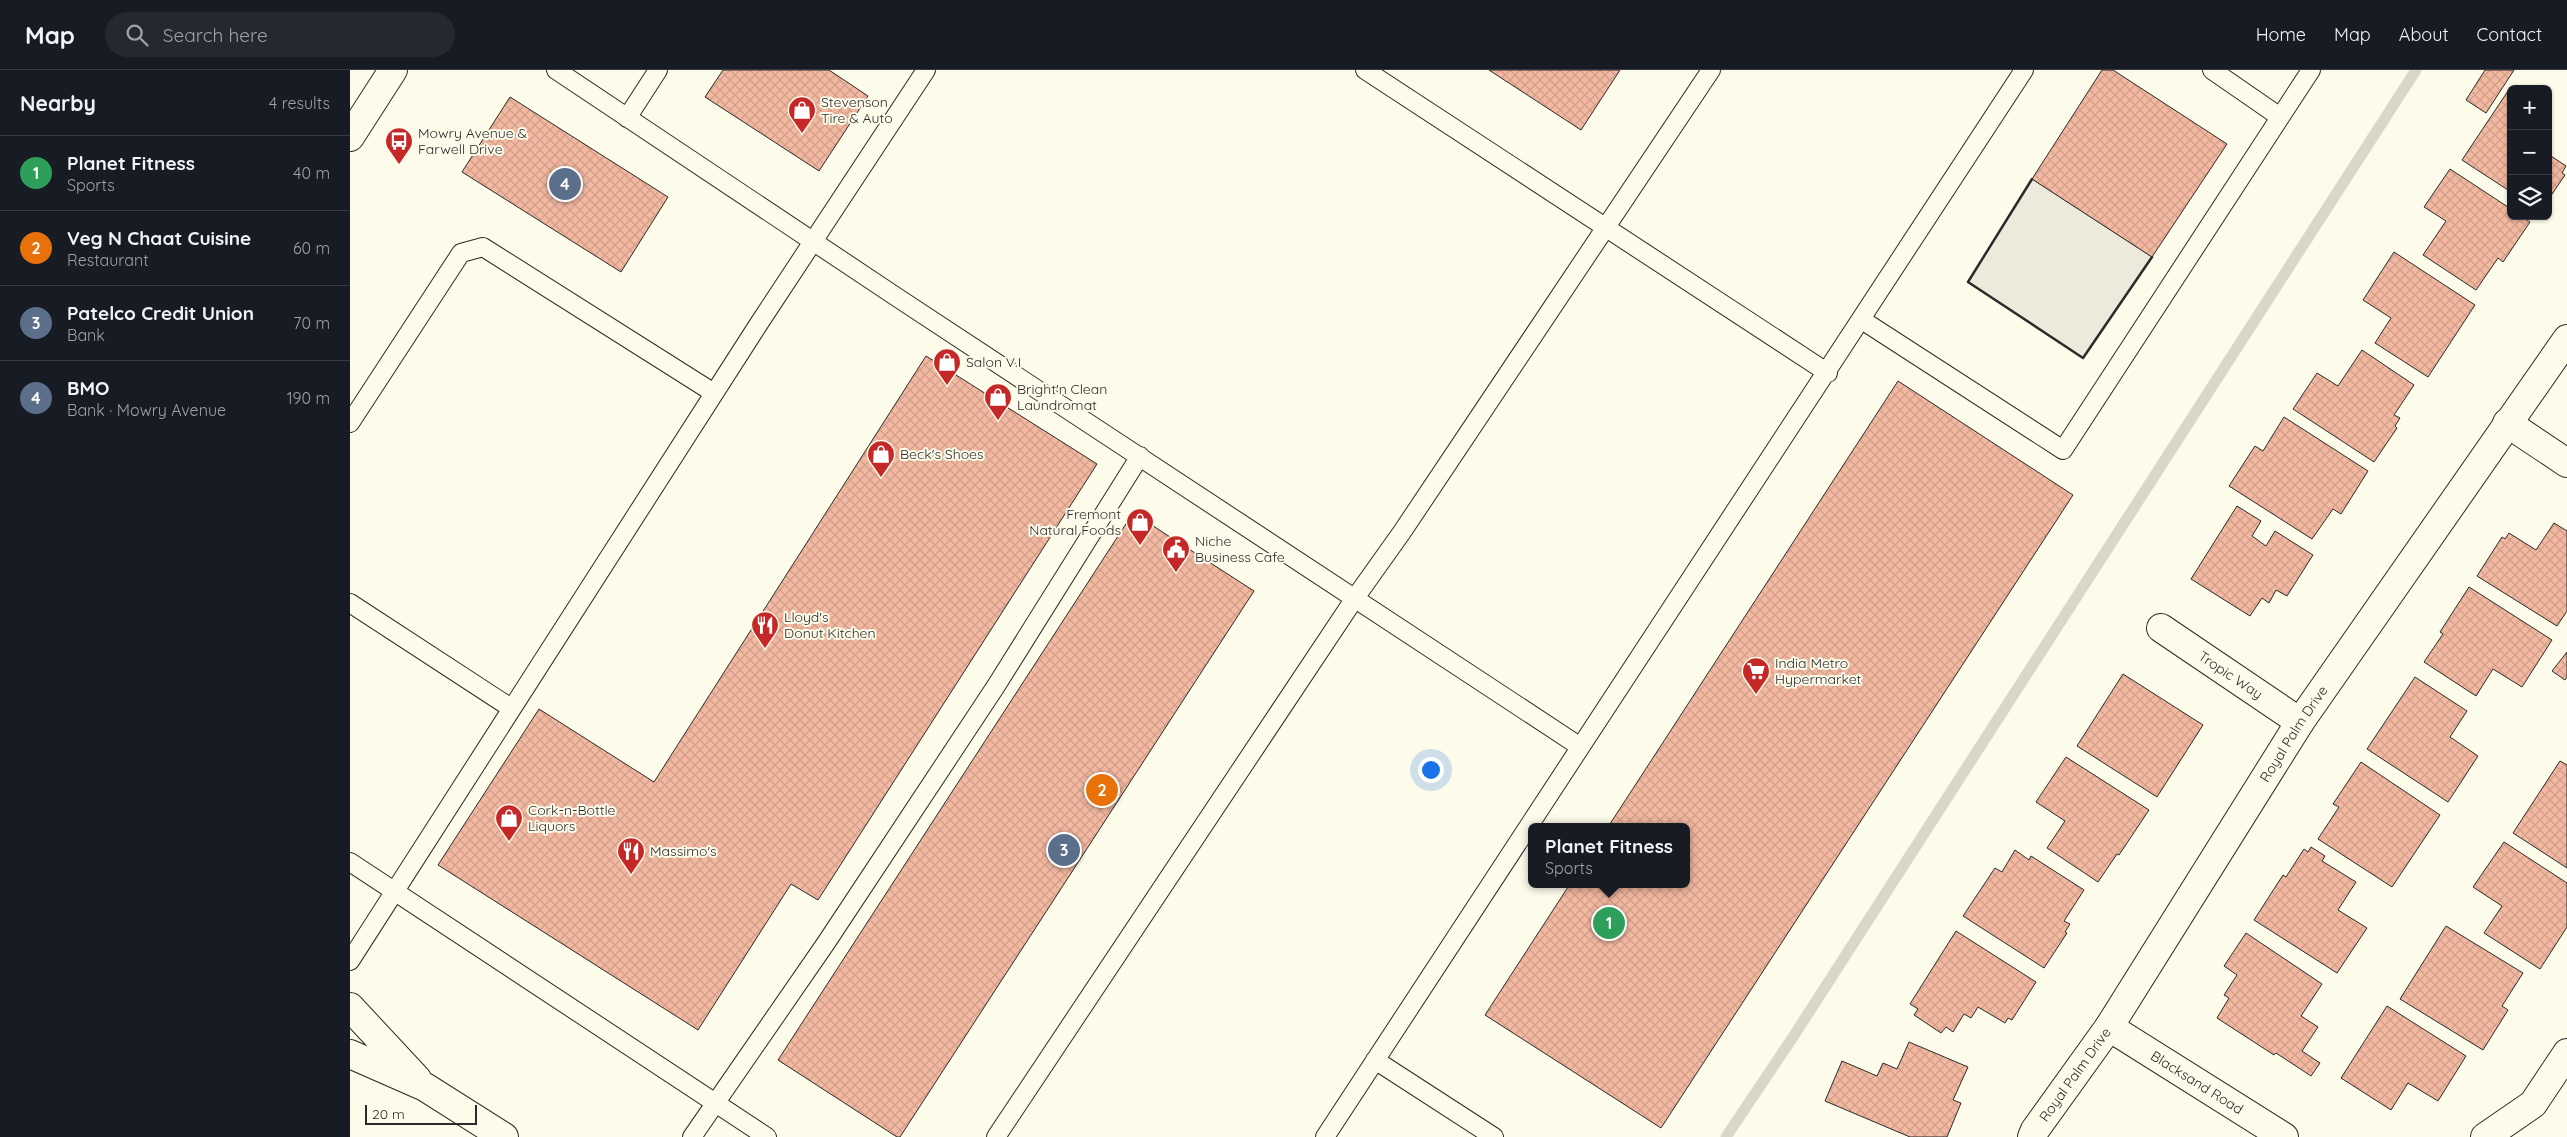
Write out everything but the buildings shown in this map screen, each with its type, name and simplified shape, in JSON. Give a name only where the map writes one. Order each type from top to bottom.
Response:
[{"type":"street","points":[[350,137],[393,70]]},
{"type":"street","name":"Royal Palm Drive","points":[[2032,1137],[2035,1130],[2109,1026],[2300,722],[2567,339]]},
{"type":"street","points":[[2507,423],[2567,463]]},
{"type":"street","name":"Tropic Way","points":[[2161,628],[2300,722]]},
{"type":"street","points":[[350,1008],[425,1087]]},
{"type":"street","name":"Blacksand Road","points":[[2109,1026],[2284,1137]]},
{"type":"street","points":[[2485,1137],[2533,1104],[2567,1053]]},
{"type":"street","points":[[350,1054],[425,1087],[504,1137]]},
{"type":"lane","points":[[556,70],[812,242],[1579,746]]},
{"type":"lane","points":[[627,118],[658,70]]},
{"type":"lane","points":[[350,961],[714,393],[926,70]]},
{"type":"lane","points":[[1365,70],[1828,373]]},
{"type":"lane","points":[[996,1137],[1355,598],[1402,532],[1607,228],[1711,70]]},
{"type":"lane","points":[[1529,823],[1828,373],[2024,70]]},
{"type":"lane","points":[[2212,70],[2280,117]]},
{"type":"lane","points":[[1862,320],[2063,450],[2311,70]]},
{"type":"lane","points":[[350,422],[461,253],[483,247],[714,393]]},
{"type":"lane","points":[[692,1137],[826,943],[991,694],[1140,456]]},
{"type":"lane","points":[[350,603],[511,708]]},
{"type":"lane","points":[[1325,1137],[1528,824]]},
{"type":"lane","points":[[350,862],[767,1137]]},
{"type":"lane","points":[[1375,1060],[1494,1137]]},
{"type":"shaded area","points":[[2032,179],[2152,257],[2083,358],[1968,282]]},
{"type":"waterway","points":[[1726,1137],[1793,1037],[2416,70]]},
{"type":"wall","points":[[2032,179],[1968,282],[2083,358],[2152,257]]},
{"type":"place","name":"Stevenson Tire & Auto","points":[[802,134]]},
{"type":"place","name":"Mowry Avenue & Farwell Drive","points":[[399,165]]},
{"type":"place","name":"BMO","points":[[565,184]]},
{"type":"place","name":"Salon V.I","points":[[947,386]]},
{"type":"place","name":"Bright'n Clean Laundromat","points":[[998,421]]},
{"type":"place","name":"Beck's Shoes","points":[[881,478]]},
{"type":"place","name":"Fremont Natural Foods","points":[[1140,546]]},
{"type":"place","name":"Niche Business Cafe","points":[[1176,573]]},
{"type":"place","name":"Lloyd's Donut Kitchen","points":[[765,649]]},
{"type":"place","name":"India Metro Hypermarket","points":[[1756,695]]},
{"type":"place","name":"Veg N Chaat Cuisine","points":[[1102,790]]},
{"type":"place","name":"Cork-n-Bottle Liquors","points":[[509,842]]},
{"type":"place","name":"Patelco Credit Union","points":[[1064,850]]},
{"type":"place","name":"Massimo's","points":[[631,875]]},
{"type":"place","name":"Planet Fitness","points":[[1609,923]]}]
